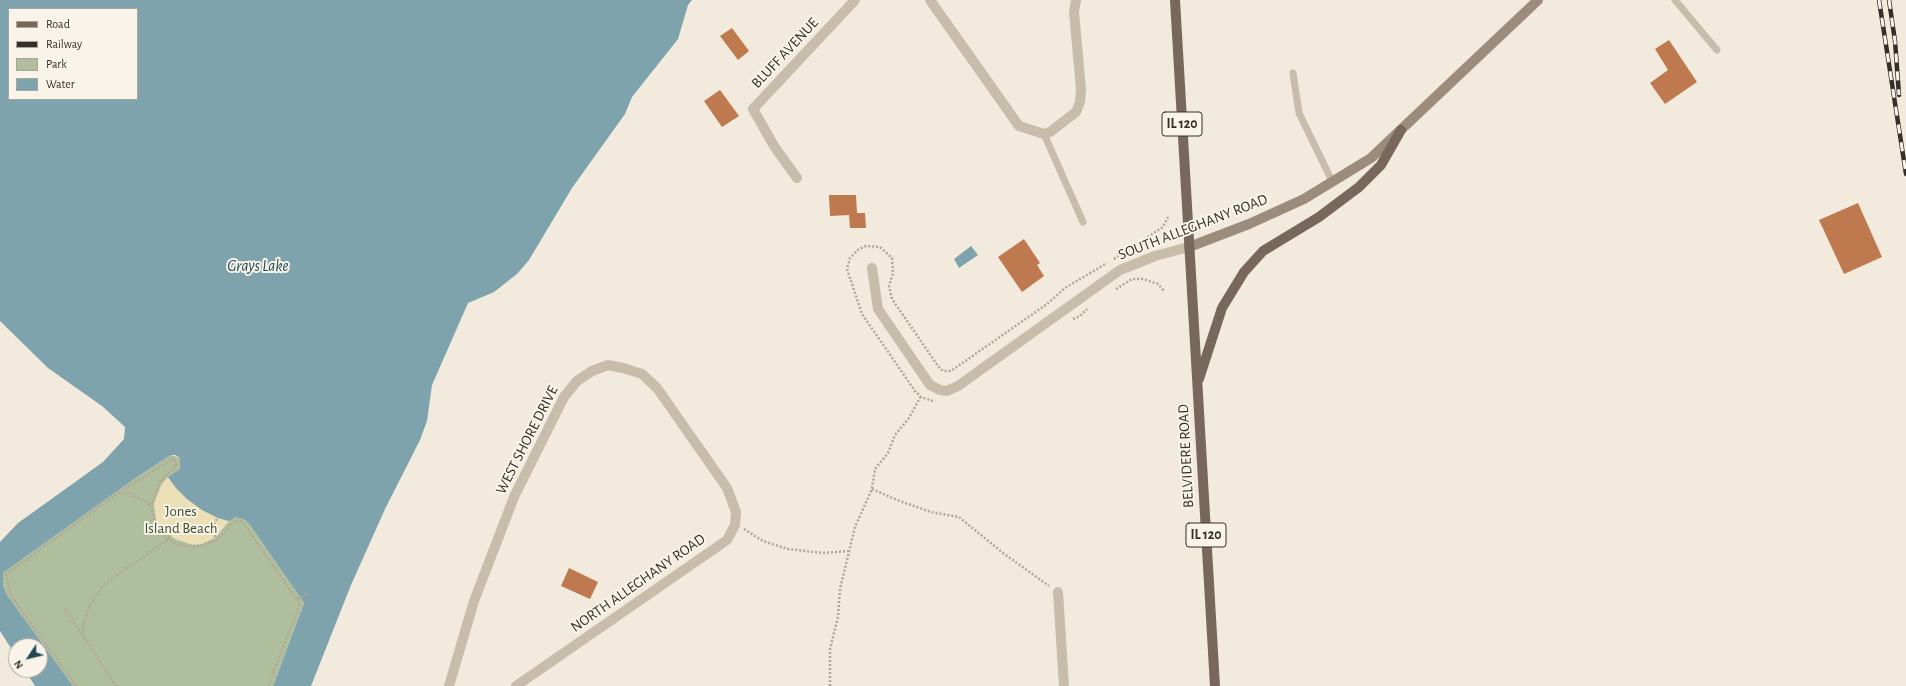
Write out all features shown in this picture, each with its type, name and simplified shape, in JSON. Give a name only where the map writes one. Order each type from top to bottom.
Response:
[{"type":"main road","name":"IL 120","points":[[1175,0],[1189,247]]},
{"type":"main road","points":[[1197,384],[1222,308],[1244,272],[1263,251],[1319,217],[1359,187],[1381,164],[1401,130]]},
{"type":"main road","name":"BELVIDERE ROAD","points":[[1189,247],[1215,686]]},
{"type":"street","name":"BLUFF AVENUE","points":[[797,178],[774,146],[753,109],[855,0]]},
{"type":"street","points":[[930,0],[1019,126],[1044,134],[1050,132],[1076,112],[1080,102],[1081,89],[1074,12],[1076,0]]},
{"type":"street","name":"SOUTH ALLEGHANY ROAD","points":[[930,385],[940,390],[947,390],[958,386],[1120,270],[1155,256],[1189,247],[1256,221],[1304,198],[1371,158],[1537,0]]},
{"type":"street","points":[[872,268],[878,309],[930,385]]},
{"type":"street","name":"WEST SHORE DRIVE","points":[[449,686],[474,601],[514,497],[564,396],[577,381],[592,371],[608,366],[624,368],[642,374],[657,388],[723,483],[732,500],[736,512],[735,525]]},
{"type":"street","name":"NORTH ALLEGHANY ROAD","points":[[516,686],[727,540],[735,525]]},
{"type":"street","points":[[1058,592],[1064,686]]},
{"type":"lane","points":[[1675,0],[1717,50]]},
{"type":"lane","points":[[1293,72],[1299,113],[1332,181]]},
{"type":"lane","points":[[1044,134],[1083,222]]},
{"type":"path","points":[[938,401],[921,397],[862,314],[847,270],[850,258],[859,249],[866,246],[880,247],[892,258],[893,273],[889,286],[892,299],[938,366],[943,371],[951,371],[1047,304],[1065,288],[1076,283],[1154,234],[1163,227],[1168,217]]},
{"type":"path","points":[[1115,290],[1132,279],[1138,279],[1154,282],[1164,291]]},
{"type":"path","points":[[1070,320],[1080,316],[1093,304]]},
{"type":"path","points":[[830,686],[830,649],[838,617],[840,589],[848,552],[858,517],[872,489],[875,469],[888,453],[895,435],[909,418],[930,385]]},
{"type":"path","points":[[76,686],[11,596],[6,574],[118,493],[174,458],[177,466],[161,480],[152,508],[154,519],[169,538],[182,546],[193,547],[208,544],[218,539],[229,525],[236,521],[242,521],[300,604],[268,686]]},
{"type":"path","points":[[128,487],[130,493]]},
{"type":"path","points":[[872,489],[931,512],[959,517],[1003,553],[1021,564],[1058,592]]},
{"type":"path","points":[[118,493],[130,493],[152,508]]},
{"type":"path","points":[[217,519],[210,531],[218,539]]},
{"type":"path","points":[[735,525],[763,540],[781,547],[823,553],[848,552]]},
{"type":"path","points":[[84,637],[84,623],[89,607],[103,586],[169,538]]},
{"type":"path","points":[[298,600],[308,592]]},
{"type":"path","points":[[65,609],[116,686]]},
{"type":"green space","points":[[171,455],[180,458],[180,469],[235,517],[245,520],[250,525],[304,603],[273,686],[73,686],[48,652],[48,638],[38,638],[7,595],[3,585],[3,573],[137,477]]},
{"type":"sand","name":"Jones Island Beach","points":[[168,477],[176,488],[218,518],[229,521],[216,537],[202,544],[193,545],[175,539],[160,527],[156,519],[154,504],[161,485]]},
{"type":"water","name":"Grays Lake","points":[[0,0],[692,0],[688,5],[678,39],[632,97],[625,114],[572,188],[529,260],[517,274],[494,292],[468,303],[432,385],[427,421],[420,440],[385,509],[351,585],[311,686],[273,686],[304,603],[245,520],[235,517],[229,521],[218,518],[202,510],[187,499],[176,488],[168,477],[180,469],[180,458],[175,455],[171,455],[137,477],[3,573],[3,585],[7,595],[38,638],[8,638],[8,644],[0,631],[0,542],[18,523],[103,462],[124,439],[125,427],[102,406],[48,368],[0,321]]},
{"type":"water","points":[[971,246],[978,255],[959,268],[954,259]]},
{"type":"water","name":"Grays Lake","points":[[48,652],[73,686],[35,686],[30,678],[48,678]]},
{"type":"building","points":[[732,28],[749,51],[738,60],[720,36]]},
{"type":"building","points":[[1669,40],[1697,82],[1665,104],[1650,83],[1668,70],[1655,49]]},
{"type":"building","points":[[720,90],[739,116],[722,127],[704,101]]},
{"type":"building","points":[[829,195],[856,195],[857,213],[865,213],[866,228],[850,228],[849,215],[830,216]]},
{"type":"building","points":[[1858,203],[1882,257],[1844,274],[1819,220]]},
{"type":"building","points":[[1024,239],[1040,263],[1037,265],[1044,276],[1022,292],[998,257]]},
{"type":"building","points":[[569,568],[598,582],[590,599],[561,586]]},
{"type":"railway","points":[[1879,0],[1906,174]]},
{"type":"railway","points":[[1889,0],[1895,41],[1899,95]]}]
